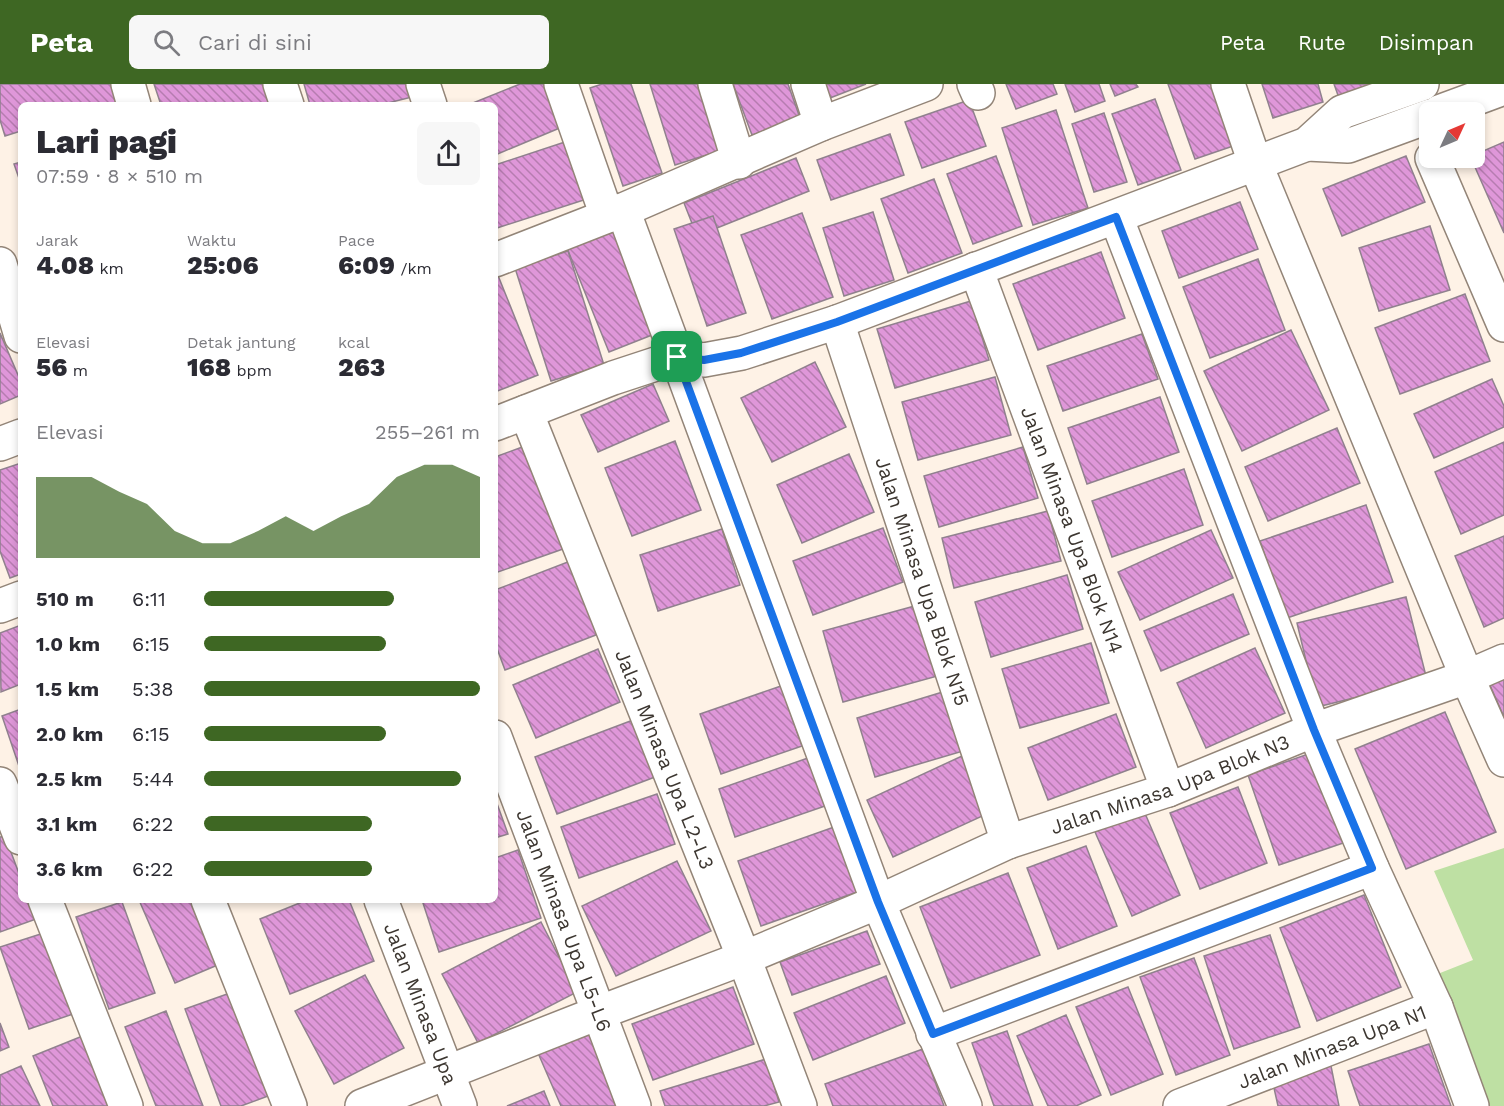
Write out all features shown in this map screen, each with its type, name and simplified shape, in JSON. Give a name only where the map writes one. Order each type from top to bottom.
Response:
[{"type":"street","points":[[128,84],[133,102]]},
{"type":"street","points":[[280,84],[286,102]]},
{"type":"street","points":[[423,84],[429,102]]},
{"type":"street","points":[[561,84],[677,357],[878,902],[965,1106]]},
{"type":"street","points":[[715,84],[739,162]]},
{"type":"street","points":[[808,84],[822,124]]},
{"type":"street","points":[[498,259],[739,162],[822,124],[926,84]]},
{"type":"street","points":[[1228,84],[1255,163],[1467,676],[1504,760]]},
{"type":"street","points":[[498,423],[614,378],[677,357],[704,360],[741,353],[837,322],[1306,144],[1342,112],[1411,86]]},
{"type":"street","points":[[1466,102],[1504,88]]},
{"type":"street","points":[[1306,144],[1348,146],[1419,119]]},
{"type":"street","points":[[1436,168],[1504,325]]},
{"type":"street","name":"Jalan Minasa Upa N1","points":[[1116,217],[1314,730],[1372,868],[1437,1007],[1180,1106]]},
{"type":"street","name":"Jalan Minasa Upa Blok N14","points":[[976,269],[1168,790]]},
{"type":"street","points":[[1,275],[18,327]]},
{"type":"street","name":"Jalan Minasa Upa Blok N15","points":[[837,322],[1008,842]]},
{"type":"street","name":"Jalan Minasa Upa L2-L3","points":[[526,412],[744,958],[800,1106]]},
{"type":"street","points":[[0,444],[18,437]]},
{"type":"street","points":[[0,606],[18,599]]},
{"type":"street","name":"Jalan Minasa Upa Blok N3","points":[[362,1106],[598,1012],[744,958],[878,902],[1008,842],[1168,790],[1314,730],[1504,662]]},
{"type":"street","name":"Jalan Minasa Upa L5-L6","points":[[498,745],[634,1106]]},
{"type":"street","points":[[0,784],[18,830]]},
{"type":"street","points":[[933,1034],[1372,868]]},
{"type":"street","points":[[46,903],[126,1106]]},
{"type":"street","points":[[209,903],[290,1106]]},
{"type":"street","name":"Jalan Minasa Upa","points":[[382,903],[460,1106]]},
{"type":"street","points":[[1437,1007],[1472,1106]]},
{"type":"green space","points":[[1504,848],[1504,1106],[1482,1106],[1430,977],[1473,960],[1434,871]]},
{"type":"building","points":[[0,84],[111,84],[116,102],[18,102],[18,132],[5,136],[0,120]]},
{"type":"building","points":[[154,84],[269,84],[275,102],[160,102]]},
{"type":"building","points":[[304,84],[413,84],[416,96],[392,102],[309,102]]},
{"type":"building","points":[[520,84],[544,84],[562,127],[498,154],[498,102],[475,102]]},
{"type":"building","points":[[602,84],[631,84],[662,173],[623,186],[590,88]]},
{"type":"building","points":[[650,84],[698,84],[719,151],[675,165]]},
{"type":"building","points":[[733,84],[788,84],[800,118],[752,135]]},
{"type":"building","points":[[824,84],[866,84],[830,98]]},
{"type":"building","points":[[1006,84],[1053,84],[1057,94],[1016,109]]},
{"type":"building","points":[[1065,84],[1099,84],[1105,101],[1075,112]]},
{"type":"building","points":[[1110,84],[1136,84],[1138,87],[1115,96]]},
{"type":"building","points":[[1168,84],[1218,84],[1239,144],[1195,159]]},
{"type":"building","points":[[1262,84],[1318,84],[1323,102],[1273,118]]},
{"type":"building","points":[[1334,84],[1378,84],[1339,98]]},
{"type":"building","points":[[1155,99],[1181,170],[1138,185],[1112,114]]},
{"type":"building","points":[[969,100],[986,146],[922,168],[905,122]]},
{"type":"building","points":[[1056,110],[1088,208],[1033,225],[1002,128]]},
{"type":"building","points":[[1104,113],[1127,182],[1094,192],[1072,124]]},
{"type":"building","points":[[890,134],[904,175],[831,200],[817,160]]},
{"type":"building","points":[[574,139],[593,197],[498,228],[498,164]]},
{"type":"building","points":[[1504,142],[1504,233],[1475,168],[1485,168],[1485,150]]},
{"type":"building","points":[[996,156],[1022,226],[973,244],[947,174]]},
{"type":"building","points":[[1406,156],[1425,202],[1342,236],[1323,189]]},
{"type":"building","points":[[796,158],[809,191],[697,236],[684,203]]},
{"type":"building","points":[[18,163],[18,175],[14,164]]},
{"type":"building","points":[[934,179],[962,253],[908,273],[881,199]]},
{"type":"building","points":[[1240,202],[1258,249],[1179,278],[1162,231]]},
{"type":"building","points":[[873,212],[894,280],[844,296],[823,228]]},
{"type":"building","points":[[802,213],[833,297],[772,319],[741,235]]},
{"type":"building","points":[[713,216],[746,313],[707,326],[674,229]]},
{"type":"building","points":[[1430,226],[1450,290],[1379,311],[1359,248]]},
{"type":"building","points":[[615,229],[657,333],[609,352],[567,248]]},
{"type":"building","points":[[568,251],[604,365],[551,381],[515,268]]},
{"type":"building","points":[[1101,252],[1125,318],[1038,350],[1013,284]]},
{"type":"building","points":[[1258,259],[1285,330],[1210,358],[1183,287]]},
{"type":"building","points":[[498,275],[538,375],[498,391]]},
{"type":"building","points":[[1465,294],[1490,361],[1400,394],[1375,328]]},
{"type":"building","points":[[971,301],[989,360],[895,388],[877,329]]},
{"type":"building","points":[[1291,330],[1329,410],[1242,451],[1204,371]]},
{"type":"building","points":[[0,333],[18,375],[18,396],[0,404]]},
{"type":"building","points":[[1142,334],[1158,379],[1063,411],[1047,366]]},
{"type":"building","points":[[815,362],[846,427],[772,462],[741,398]]},
{"type":"building","points":[[995,377],[1011,435],[918,460],[902,402]]},
{"type":"building","points":[[1492,379],[1504,406],[1504,427],[1434,458],[1414,414]]},
{"type":"building","points":[[653,384],[669,421],[598,452],[581,415]]},
{"type":"building","points":[[1160,397],[1179,452],[1087,484],[1068,428]]},
{"type":"building","points":[[1337,428],[1360,483],[1268,521],[1245,467]]},
{"type":"building","points":[[675,441],[701,510],[632,536],[605,468]]},
{"type":"building","points":[[1504,442],[1504,515],[1461,534],[1435,472]]},
{"type":"building","points":[[525,446],[563,549],[498,572],[498,456]]},
{"type":"building","points":[[1023,447],[1038,498],[939,527],[924,476]]},
{"type":"building","points":[[849,454],[874,512],[802,543],[777,485]]},
{"type":"building","points":[[18,464],[18,575],[10,578],[0,551],[0,470]]},
{"type":"building","points":[[1184,469],[1203,525],[1112,557],[1092,501]]},
{"type":"building","points":[[1366,505],[1393,582],[1287,618],[1260,541]]},
{"type":"building","points":[[1048,511],[1061,561],[954,588],[942,538]]},
{"type":"building","points":[[883,528],[903,582],[813,615],[793,561]]},
{"type":"building","points":[[722,529],[740,585],[658,611],[640,555]]},
{"type":"building","points":[[1211,530],[1233,578],[1140,620],[1118,572]]},
{"type":"building","points":[[1504,536],[1504,618],[1484,627],[1455,556]]},
{"type":"building","points":[[573,560],[601,633],[505,670],[498,651],[498,589]]},
{"type":"building","points":[[1067,575],[1083,629],[991,657],[975,602]]},
{"type":"building","points":[[1233,594],[1249,634],[1161,671],[1144,631]]},
{"type":"building","points":[[1406,597],[1427,680],[1317,707],[1297,623]]},
{"type":"building","points":[[922,604],[941,675],[843,702],[823,631]]},
{"type":"building","points":[[18,626],[18,685],[1,692],[0,633]]},
{"type":"building","points":[[1091,643],[1109,703],[1020,728],[1002,669]]},
{"type":"building","points":[[1255,648],[1285,713],[1206,748],[1177,683]]},
{"type":"building","points":[[598,649],[620,702],[536,738],[513,685]]},
{"type":"building","points":[[1504,677],[1504,717],[1489,683]]},
{"type":"building","points":[[781,686],[802,746],[721,774],[700,714]]},
{"type":"building","points":[[946,691],[963,751],[875,777],[857,718]]},
{"type":"building","points":[[18,710],[18,763],[2,716]]},
{"type":"building","points":[[1445,712],[1496,832],[1406,869],[1355,749]]},
{"type":"building","points":[[1116,714],[1136,767],[1048,800],[1028,748]]},
{"type":"building","points":[[633,720],[655,777],[557,814],[535,757]]},
{"type":"building","points":[[1317,751],[1349,841],[1279,865],[1248,775]]},
{"type":"building","points":[[962,756],[989,813],[893,857],[867,800]]},
{"type":"building","points":[[808,758],[825,806],[735,837],[719,789]]},
{"type":"building","points":[[1238,787],[1267,863],[1200,889],[1170,813]]},
{"type":"building","points":[[657,794],[675,844],[579,878],[561,827]]},
{"type":"building","points":[[498,806],[508,834],[498,837]]},
{"type":"building","points":[[1144,811],[1180,895],[1132,916],[1095,832]]},
{"type":"building","points":[[837,826],[860,891],[761,926],[738,861]]},
{"type":"building","points":[[5,836],[18,871],[18,903],[30,903],[36,919],[0,932],[0,837]]},
{"type":"building","points":[[1086,846],[1117,926],[1058,949],[1027,868]]},
{"type":"building","points":[[518,850],[541,918],[439,952],[423,903],[498,903],[498,857]]},
{"type":"building","points":[[677,861],[711,931],[616,976],[582,906]]},
{"type":"building","points":[[1008,873],[1040,955],[951,988],[920,907]]},
{"type":"building","points":[[1364,895],[1401,987],[1317,1021],[1280,928]]},
{"type":"building","points":[[122,903],[155,993],[109,1009],[76,917]]},
{"type":"building","points":[[140,903],[201,903],[227,961],[175,983]]},
{"type":"building","points":[[300,903],[350,903],[374,961],[290,994],[260,919]]},
{"type":"building","points":[[541,922],[577,992],[478,1043],[442,974]]},
{"type":"building","points":[[867,931],[880,964],[792,995],[780,962]]},
{"type":"building","points":[[47,932],[76,1013],[29,1029],[0,947]]},
{"type":"building","points":[[1270,935],[1300,1027],[1234,1049],[1204,956]]},
{"type":"building","points":[[1194,958],[1230,1055],[1176,1075],[1140,977]]},
{"type":"building","points":[[365,975],[404,1048],[334,1084],[295,1011]]},
{"type":"building","points":[[886,976],[905,1023],[813,1060],[794,1013]]},
{"type":"building","points":[[733,987],[754,1044],[653,1080],[632,1024]]},
{"type":"building","points":[[1128,987],[1163,1074],[1111,1095],[1076,1007]]},
{"type":"building","points":[[230,993],[268,1096],[241,1106],[221,1106],[185,1009]]},
{"type":"building","points":[[166,1011],[203,1106],[156,1106],[125,1027]]},
{"type":"building","points":[[1066,1015],[1101,1095],[1076,1106],[1048,1106],[1017,1036]]},
{"type":"building","points":[[0,1023],[9,1047],[0,1051]]},
{"type":"building","points":[[589,1031],[622,1106],[561,1106],[538,1053]]},
{"type":"building","points":[[1007,1031],[1033,1106],[994,1106],[972,1043]]},
{"type":"building","points":[[85,1035],[114,1106],[53,1106],[33,1056]]},
{"type":"building","points":[[1429,1044],[1451,1106],[1360,1106],[1348,1071]]},
{"type":"building","points":[[923,1049],[944,1106],[833,1106],[825,1084]]},
{"type":"building","points":[[766,1059],[779,1102],[764,1106],[665,1106],[660,1091]]},
{"type":"building","points":[[21,1066],[40,1106],[0,1106],[0,1075]]},
{"type":"building","points":[[1331,1066],[1339,1106],[1278,1106],[1272,1079]]},
{"type":"building","points":[[544,1091],[550,1106],[507,1106]]},
{"type":"route","points":[[1116,217],[1314,730],[1372,868],[933,1034],[878,902],[677,357],[704,360],[741,353],[837,322],[1116,217]]}]
